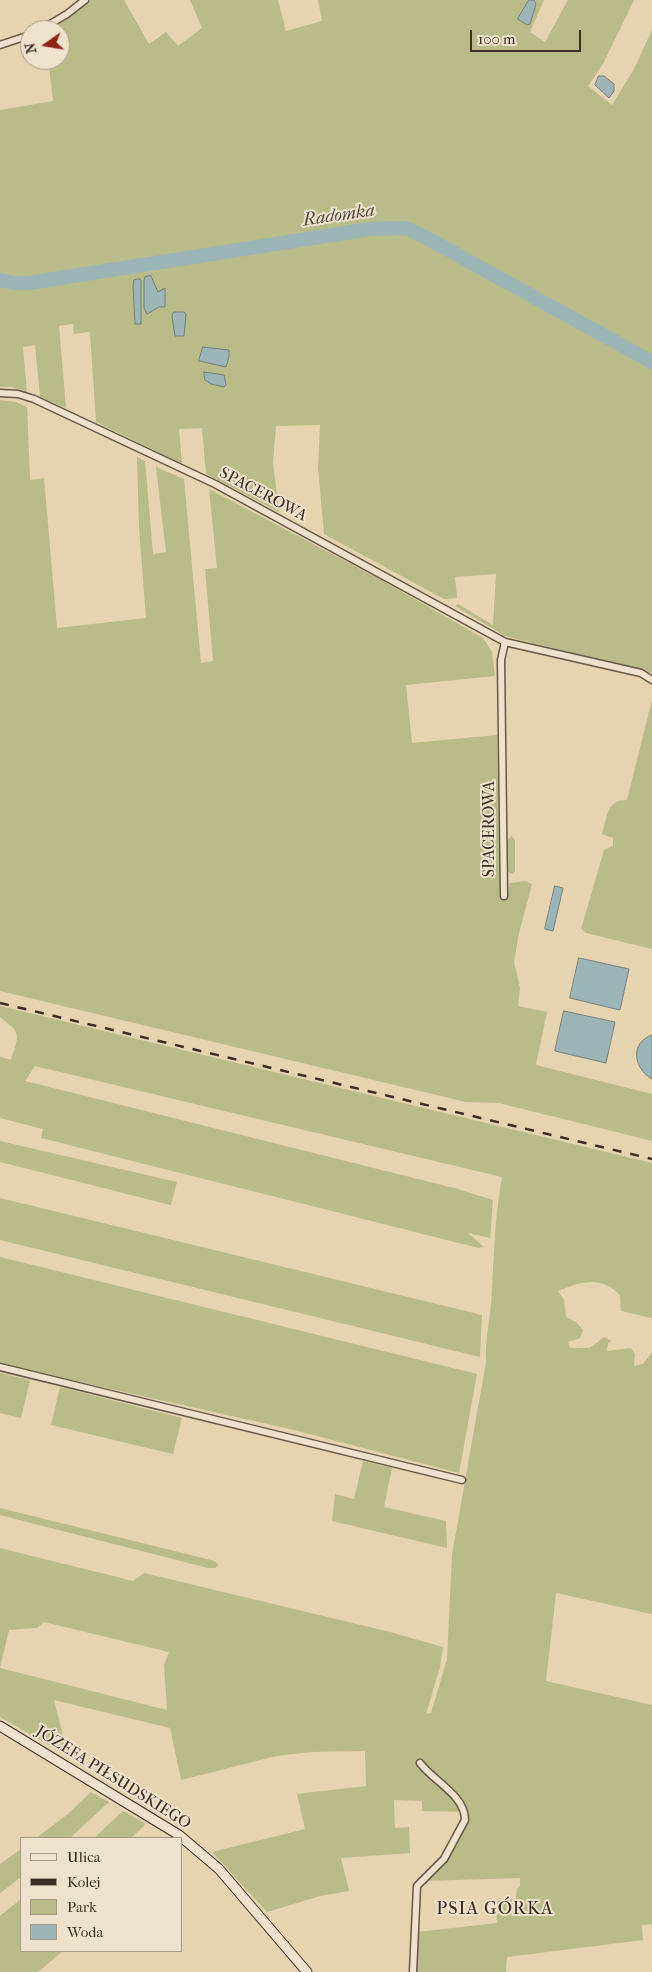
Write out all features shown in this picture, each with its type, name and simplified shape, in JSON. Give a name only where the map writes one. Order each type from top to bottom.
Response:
[{"type":"street","points":[[57,20],[85,0]]},
{"type":"street","points":[[0,45],[20,38]]},
{"type":"street","name":"SPACEROWA","points":[[0,393],[18,394],[34,399],[214,484],[505,642],[641,673],[652,680]]},
{"type":"street","name":"SPACEROWA","points":[[504,896],[501,655],[505,642]]},
{"type":"street","points":[[0,1367],[462,1480]]},
{"type":"street","name":"JÓZEFA PIŁSUDSKIEGO","points":[[0,1726],[152,1817],[180,1837]]},
{"type":"street","points":[[413,1972],[417,1886],[444,1859],[465,1820],[465,1813],[459,1802],[428,1774],[420,1763]]},
{"type":"street","name":"JÓZEFA PIŁSUDSKIEGO","points":[[182,1838],[219,1869],[307,1972]]},
{"type":"green space","points":[[89,0],[124,0],[149,44],[166,32],[178,46],[202,28],[190,0],[278,0],[286,31],[322,21],[318,0],[529,0],[521,13],[527,25],[530,24],[536,4],[534,0],[544,0],[530,32],[545,42],[568,0],[634,0],[603,64],[588,86],[612,105],[634,69],[652,30],[652,673],[505,636],[455,606],[458,604],[493,625],[496,574],[455,577],[457,598],[444,599],[324,534],[318,468],[320,425],[276,426],[273,462],[279,512],[206,474],[202,428],[179,429],[182,464],[96,422],[90,332],[74,334],[73,324],[59,326],[66,408],[40,397],[35,345],[23,347],[27,392],[12,387],[0,387],[0,110],[53,101],[49,70],[70,70],[70,20],[62,20]],"holes":[[[152,277],[163,308],[159,307],[150,312],[144,301],[144,280]],[[134,280],[141,280],[141,324],[134,321]]]},
{"type":"green space","points":[[0,400],[16,402],[27,407],[30,480],[44,478],[57,628],[146,618],[139,528],[137,457],[145,461],[153,554],[166,552],[156,467],[184,479],[201,663],[213,661],[205,569],[217,568],[209,489],[383,581],[483,638],[492,652],[495,676],[406,685],[412,743],[497,735],[500,894],[506,897],[510,883],[526,881],[532,884],[519,933],[514,962],[520,988],[518,1006],[547,1012],[536,1065],[652,1094],[652,1141],[499,1103],[466,1102],[0,991]]},
{"type":"green space","points":[[652,700],[652,949],[586,933],[581,929],[604,850],[613,846],[613,838],[602,834],[607,815],[611,806],[615,803],[627,800]]},
{"type":"green space","points":[[511,836],[515,840],[515,871],[512,874],[507,871],[507,841]]},
{"type":"green space","points":[[0,1006],[652,1163],[652,1318],[621,1311],[620,1295],[606,1285],[590,1282],[558,1291],[564,1300],[566,1317],[576,1322],[583,1330],[580,1338],[568,1342],[570,1348],[590,1348],[604,1337],[612,1341],[608,1343],[607,1351],[631,1348],[635,1354],[634,1366],[643,1364],[652,1352],[652,1614],[556,1593],[546,1681],[652,1705],[652,1924],[642,1925],[643,1940],[507,1957],[506,1972],[416,1972],[417,1932],[497,1923],[495,1901],[516,1899],[520,1878],[423,1881],[442,1866],[465,1827],[469,1812],[422,1811],[422,1801],[394,1800],[395,1828],[409,1827],[410,1853],[341,1858],[349,1891],[320,1896],[267,1912],[212,1852],[305,1829],[297,1794],[366,1786],[365,1751],[311,1752],[276,1756],[181,1780],[170,1728],[54,1700],[68,1756],[0,1717],[0,1668],[0,1548],[133,1581],[144,1573],[390,1632],[443,1647],[440,1667],[426,1714],[431,1713],[447,1659],[452,1555],[486,1362],[496,1225],[502,1177],[35,1066],[25,1081],[454,1188],[493,1200],[490,1238],[468,1233],[484,1247],[479,1248],[41,1138],[43,1129],[0,1118],[0,1057],[11,1060],[17,1035],[12,1027],[0,1017]],"holes":[[[44,1622],[169,1652],[164,1665],[167,1710],[0,1668],[9,1630],[37,1628]]]},
{"type":"green space","points":[[0,1141],[177,1182],[171,1205],[0,1162]]},
{"type":"green space","points":[[0,1198],[482,1315],[480,1357],[0,1240]]},
{"type":"green space","points":[[0,1257],[477,1374],[459,1473],[294,1430],[0,1364]]},
{"type":"green space","points":[[0,1373],[30,1380],[21,1418],[0,1413]]},
{"type":"green space","points":[[60,1387],[182,1418],[173,1454],[51,1425]]},
{"type":"green space","points":[[363,1461],[392,1468],[384,1507],[446,1521],[447,1548],[332,1521],[335,1494],[354,1499]]},
{"type":"green space","points":[[0,1508],[215,1561],[219,1565],[215,1568],[208,1568],[0,1515]]},
{"type":"green space","points":[[91,1792],[109,1802],[71,1837],[37,1837],[68,1814]]},
{"type":"green space","points":[[123,1811],[146,1824],[132,1837],[95,1837]]},
{"type":"green space","points":[[20,1850],[20,1878],[0,1893],[0,1864]]},
{"type":"green space","points":[[20,1900],[20,1952],[62,1952],[38,1972],[0,1972],[0,1916]]},
{"type":"water","points":[[529,0],[534,0],[536,4],[530,24],[527,25],[518,19]]},
{"type":"water","points":[[599,76],[604,76],[614,84],[614,91],[609,98],[595,85]]},
{"type":"water","points":[[151,276],[158,292],[165,288],[165,307],[159,307],[147,314],[144,307],[144,280],[145,277]]},
{"type":"water","points":[[134,280],[141,280],[141,324],[135,324],[133,286]]},
{"type":"water","points":[[174,312],[184,312],[186,314],[184,336],[175,336],[172,316]]},
{"type":"water","points":[[203,347],[229,350],[226,367],[199,361]]},
{"type":"water","points":[[204,372],[224,375],[226,385],[224,387],[211,384],[205,380]]},
{"type":"water","points":[[555,886],[563,888],[553,931],[545,929]]},
{"type":"water","points":[[579,958],[629,969],[620,1010],[570,998]]},
{"type":"water","points":[[564,1011],[615,1022],[606,1063],[555,1051]]},
{"type":"water","points":[[652,1035],[652,1079],[641,1069],[638,1063],[637,1050],[645,1039]]},
{"type":"waterway","name":"Radomka","points":[[0,280],[29,283],[370,229],[406,228],[652,362]]},
{"type":"railway","points":[[0,1003],[652,1159]]},
{"type":"district","name":"PSIA GÓRKA","points":[[495,1910]]}]
